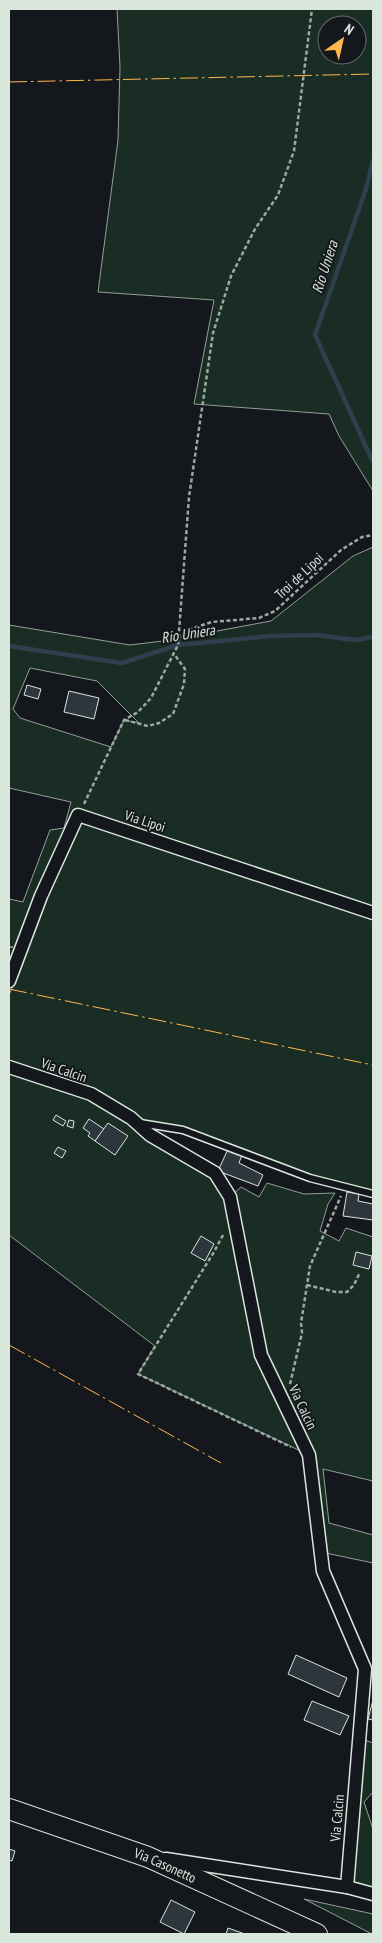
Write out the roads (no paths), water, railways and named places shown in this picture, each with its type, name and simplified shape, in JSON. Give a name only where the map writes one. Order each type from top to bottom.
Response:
[{"type":"main road","name":"Via Casonetto","points":[[9,1809],[148,1857],[317,1934]]},
{"type":"street","name":"Via Lipoi","points":[[9,981],[41,896],[78,815],[373,913]]},
{"type":"street","name":"Via Calcin","points":[[9,1067],[91,1094],[136,1122],[150,1135],[215,1173],[230,1197],[261,1355],[309,1455],[323,1571],[365,1669],[347,1887]]},
{"type":"street","points":[[148,1857],[347,1887],[373,1894]]},
{"type":"lane","points":[[136,1122],[183,1130],[310,1178],[373,1194]]},
{"type":"waterway","name":"Rio Uniera","points":[[373,160],[366,189],[315,335],[373,462]]},
{"type":"waterway","name":"Rio Uniera","points":[[9,646],[122,663],[178,645],[271,636],[316,635],[355,640],[373,637]]}]
